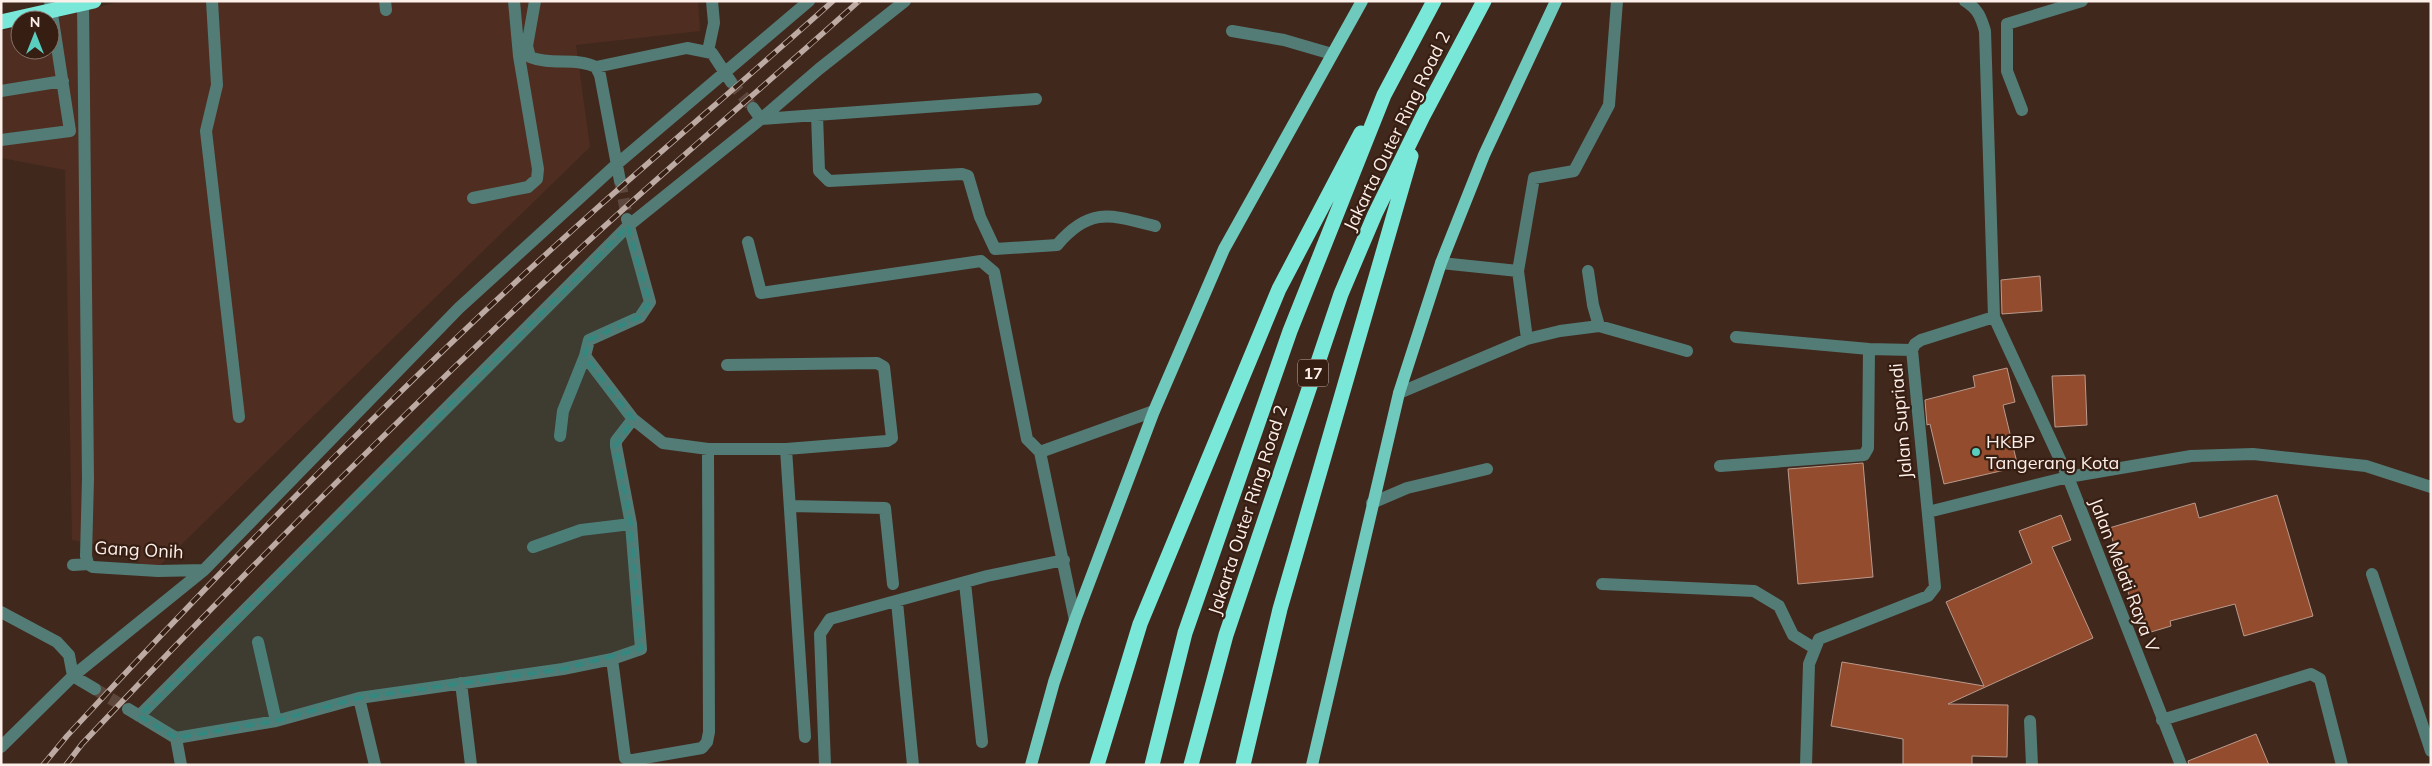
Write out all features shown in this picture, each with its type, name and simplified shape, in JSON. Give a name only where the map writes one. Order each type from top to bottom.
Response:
[{"type":"highway","name":"Jakarta Outer Ring Road 2","points":[[1152,765],[1184,633],[1290,331],[1384,95],[1434,1]]},
{"type":"highway","name":"Jakarta Outer Ring Road 2","points":[[1191,765],[1226,635],[1322,346],[1375,214],[1423,116],[1484,1]]},
{"type":"highway","points":[[1,22],[51,7],[89,3]]},
{"type":"highway","points":[[1096,765],[1140,624],[1279,289],[1348,156],[1384,95]]},
{"type":"highway","points":[[1243,765],[1280,610],[1423,116]]},
{"type":"main road","points":[[1031,765],[1054,682],[1075,620],[1154,411],[1224,249],[1362,1]]},
{"type":"main road","points":[[1312,765],[1399,392],[1441,263],[1484,155],[1556,1]]},
{"type":"street","points":[[212,1],[217,85],[206,131],[240,417]]},
{"type":"street","points":[[473,198],[528,187],[537,179],[538,168],[519,56],[514,1]]},
{"type":"street","points":[[535,1],[527,46],[530,57],[540,61],[589,63],[596,67],[600,75],[620,181]]},
{"type":"street","points":[[708,51],[714,23],[712,1]]},
{"type":"street","points":[[1,747],[73,676],[204,570],[459,308],[617,164],[727,77],[808,1]]},
{"type":"street","points":[[632,418],[616,441],[616,446],[631,524],[640,649],[612,659],[563,669],[359,698],[276,721],[176,738],[134,712],[628,221],[761,119],[819,69],[905,1]]},
{"type":"street","points":[[1528,339],[1518,270],[1534,178],[1574,171],[1609,105],[1617,1]]},
{"type":"street","points":[[1965,1],[1975,7],[1982,18],[1984,31],[1994,316]]},
{"type":"street","points":[[2022,110],[2007,71],[2007,24],[2082,1]]},
{"type":"street","points":[[88,564],[86,556],[88,479],[89,3]]},
{"type":"street","points":[[1,140],[70,132],[51,7]]},
{"type":"street","points":[[1232,31],[1284,40],[1332,54]]},
{"type":"street","points":[[596,67],[687,48],[712,53],[727,77]]},
{"type":"street","points":[[1,91],[63,81]]},
{"type":"street","points":[[761,119],[1036,99]]},
{"type":"street","points":[[753,108],[761,119]]},
{"type":"street","points":[[817,115],[819,171],[823,177],[829,181],[962,174],[968,176],[980,217],[995,249],[1057,245],[1071,229],[1092,218],[1112,216],[1155,226]]},
{"type":"street","points":[[560,436],[563,411],[585,356],[589,340],[640,316],[650,302],[628,221]]},
{"type":"street","points":[[748,242],[762,293],[981,261],[988,265],[994,272],[1027,439],[1040,452],[1075,620]]},
{"type":"street","points":[[1441,263],[1518,270]]},
{"type":"street","points":[[1588,271],[1591,297],[1599,326]]},
{"type":"street","name":"Jalan Supriadi","points":[[1814,648],[1819,638],[1928,596],[1935,587],[1912,350],[1915,344],[1921,340],[1994,316]]},
{"type":"street","name":"Jalan Melati Raya V","points":[[1994,316],[2068,477],[2162,720],[2182,765]]},
{"type":"street","points":[[1399,392],[1528,339],[1560,331],[1599,326],[1687,352]]},
{"type":"street","points":[[1736,337],[1869,349],[1912,350]]},
{"type":"street","points":[[1720,466],[1864,455],[1868,448],[1869,349]]},
{"type":"street","points":[[585,356],[632,418],[664,443],[708,449],[786,449],[887,441],[892,438],[884,367],[878,363],[727,365]]},
{"type":"street","points":[[1040,452],[1154,411]]},
{"type":"street","points":[[612,659],[625,758],[632,760],[702,748],[707,742],[709,732],[708,449]]},
{"type":"street","points":[[786,449],[805,737]]},
{"type":"street","points":[[1928,512],[2068,477],[2190,456],[2253,454],[2366,466],[2431,487]]},
{"type":"street","points":[[1372,503],[1407,488],[1487,469]]},
{"type":"street","points":[[790,506],[886,508],[893,584]]},
{"type":"street","points":[[533,547],[581,530],[631,524]]},
{"type":"street","points":[[825,765],[820,634],[830,619],[965,583],[1064,560]]},
{"type":"street","name":"Gang Onih","points":[[73,565],[88,564],[93,567],[158,571],[204,570]]},
{"type":"street","points":[[2372,574],[2431,751]]},
{"type":"street","points":[[965,583],[982,742]]},
{"type":"street","points":[[1602,584],[1754,591],[1779,606],[1792,635],[1814,648],[1808,678],[1806,765]]},
{"type":"street","points":[[897,602],[913,765]]},
{"type":"street","points":[[1,612],[57,642],[69,655],[73,676],[95,689]]},
{"type":"street","points":[[258,642],[276,721]]},
{"type":"street","points":[[2162,720],[2311,674],[2320,679],[2342,765]]},
{"type":"street","points":[[461,683],[472,765]]},
{"type":"street","points":[[359,698],[375,765]]},
{"type":"street","points":[[2030,721],[2032,765]]},
{"type":"street","points":[[176,738],[181,765]]},
{"type":"highlighted area","points":[[628,226],[650,302],[640,317],[589,340],[585,356],[633,419],[616,446],[631,524],[641,649],[563,669],[359,698],[276,721],[176,738],[139,716]]},
{"type":"shaded area","points":[[122,1],[698,1],[700,31],[576,45],[590,147],[152,573],[122,549],[72,540],[65,170],[1,158],[1,31],[10,29],[10,60],[60,60],[60,17]]},
{"type":"building","points":[[2040,276],[2042,311],[2002,314],[2001,280]]},
{"type":"building","points":[[2007,368],[2015,402],[2003,405],[2018,467],[1944,484],[1930,424],[1927,425],[1925,400],[1975,387],[1973,376]]},
{"type":"building","points":[[2085,375],[2087,425],[2055,427],[2052,376]]},
{"type":"building","points":[[1863,463],[1873,577],[1798,584],[1788,469]]},
{"type":"building","points":[[2277,495],[2313,616],[2244,636],[2235,604],[2170,621],[2171,626],[2141,635],[2109,528],[2195,503],[2199,518]]},
{"type":"building","points":[[2061,515],[2071,540],[2052,547],[2093,638],[1948,704],[2008,705],[2007,757],[1972,756],[1972,765],[1903,765],[1903,739],[1831,726],[1842,662],[1984,686],[1946,602],[2032,563],[2019,531]]},
{"type":"building","points":[[2256,734],[2269,765],[2189,765],[2188,761]]},
{"type":"tunnel","points":[[731,82],[753,108]]},
{"type":"tunnel","points":[[620,181],[627,217]]},
{"type":"tunnel","points":[[95,689],[128,709]]},
{"type":"railway","points":[[43,765],[67,736],[195,600],[391,400],[596,209],[833,1]]},
{"type":"railway","points":[[66,765],[82,744],[204,616],[455,366],[618,214],[859,1]]},
{"type":"place","name":"HKBP Tangerang Kota","points":[[1976,452]]}]
